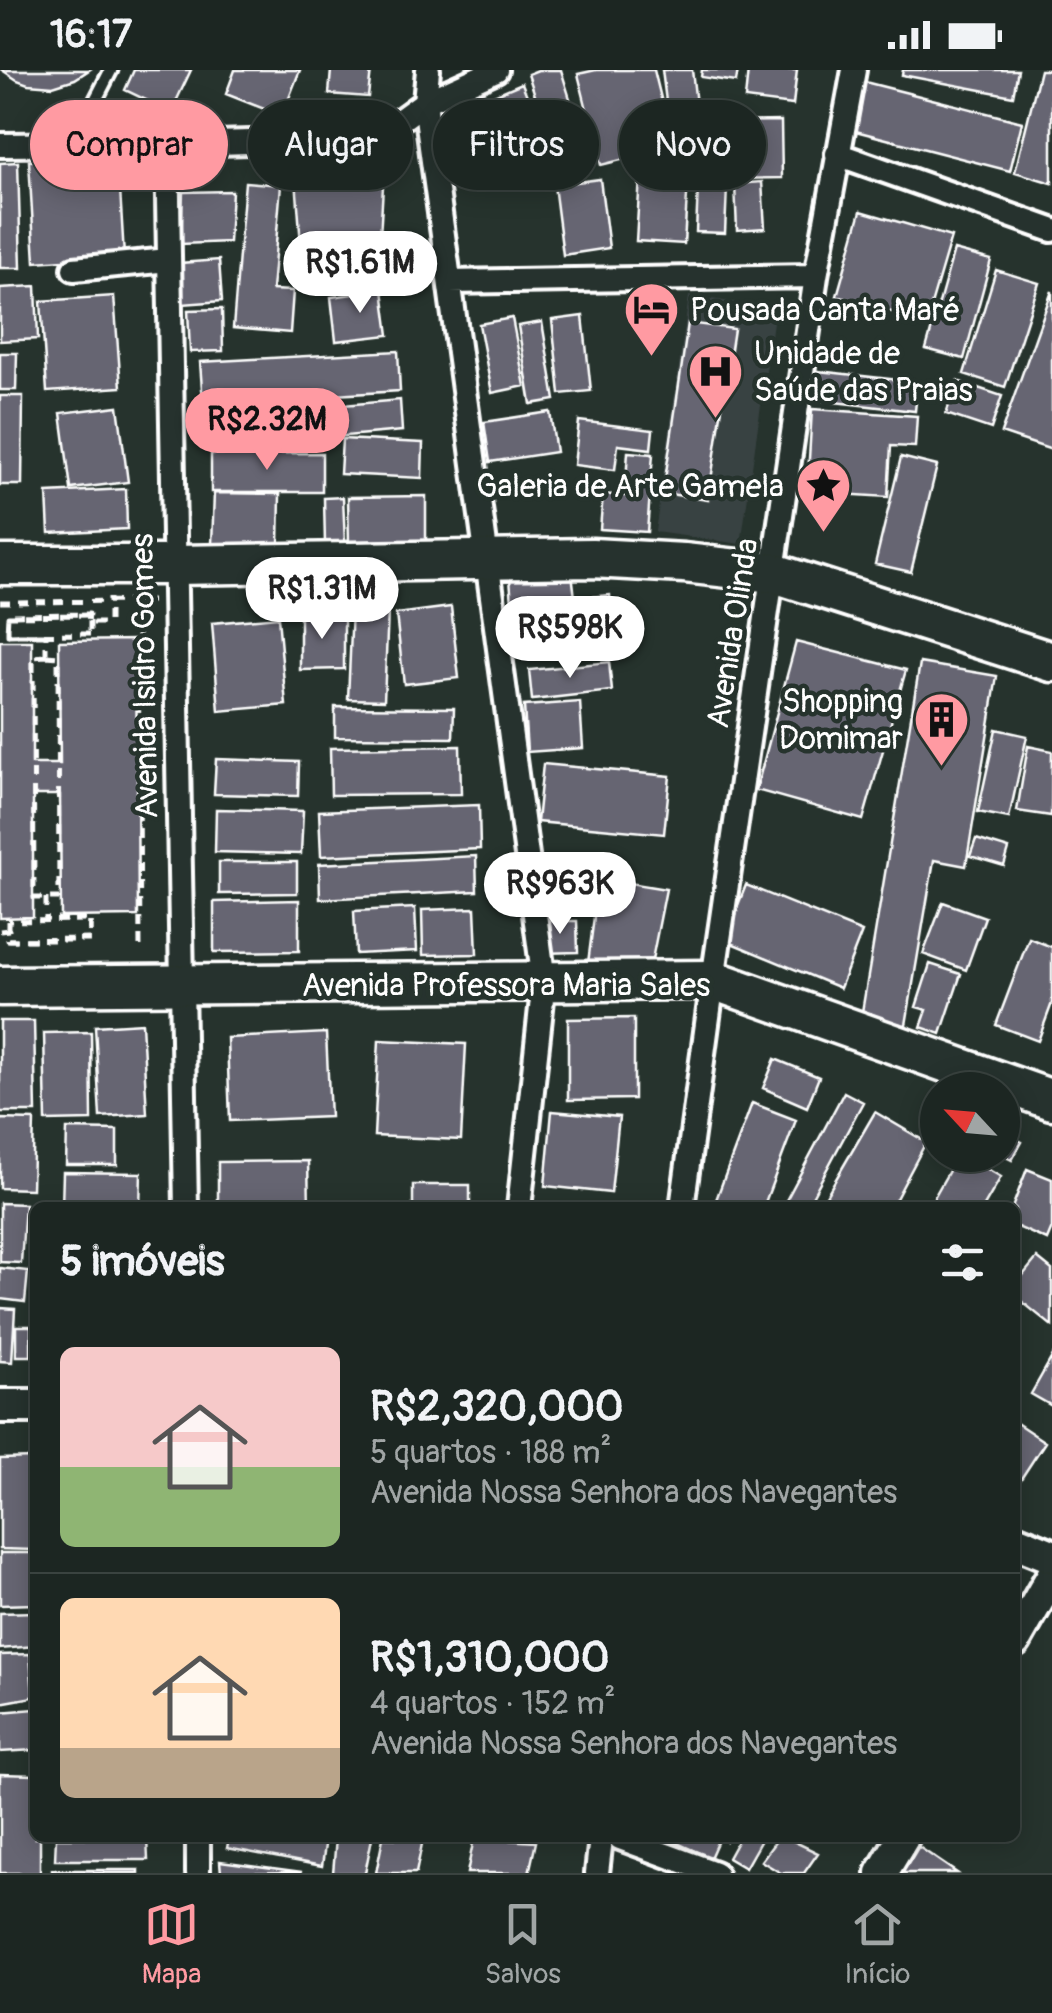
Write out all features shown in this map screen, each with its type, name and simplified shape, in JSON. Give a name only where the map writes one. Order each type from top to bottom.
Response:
[{"type":"main road","points":[[0,565],[134,579],[488,561],[592,558],[684,563],[774,573],[1052,662]]},
{"type":"main road","name":"Avenida Professora Maria Sales","points":[[0,986],[713,980],[1052,1100]]},
{"type":"main road","points":[[0,1406],[30,1406]]},
{"type":"main road","points":[[1020,1543],[1052,1556]]},
{"type":"street","points":[[428,70],[425,102],[544,981],[520,1202]]},
{"type":"street","points":[[228,141],[317,140],[358,134],[399,122],[425,102],[496,70]]},
{"type":"street","name":"Avenida Olinda","points":[[683,1202],[816,276],[854,70]]},
{"type":"street","points":[[0,145],[30,145]]},
{"type":"street","points":[[838,154],[1052,230]]},
{"type":"street","name":"Avenida Isidro Gomes","points":[[168,190],[169,260],[134,579],[176,603],[186,1202]]},
{"type":"street","points":[[74,269],[169,260]]},
{"type":"street","points":[[450,282],[816,276]]},
{"type":"street","points":[[1020,1632],[1052,1576]]},
{"type":"street","points":[[198,1842],[198,1873]]},
{"type":"street","points":[[596,1873],[601,1842]]},
{"type":"street","points":[[631,1842],[715,1873]]},
{"type":"street","points":[[882,1873],[900,1842]]},
{"type":"lane","points":[[96,100],[111,70]]},
{"type":"path","points":[[0,602],[134,579],[176,603]]},
{"type":"path","points":[[45,635],[8,635],[8,616],[90,614],[90,634],[45,635],[8,635],[8,615],[89,614],[88,624],[109,624],[134,579]]},
{"type":"path","points":[[134,579],[140,986]]},
{"type":"path","points":[[45,635],[46,656]]},
{"type":"path","points":[[33,656],[46,656],[58,656],[59,898],[34,898],[33,656]]},
{"type":"path","points":[[46,898],[46,920]]},
{"type":"path","points":[[0,930],[9,930],[9,940],[90,940],[90,920],[46,920],[8,920],[8,940],[90,939],[90,919],[46,920]]},
{"type":"shaded area","name":"Unidade de Saúde das Praias","points":[[689,296],[775,308],[741,544],[655,532]]},
{"type":"building","points":[[2,70],[89,70],[53,86],[28,84]]},
{"type":"building","points":[[134,70],[191,70],[177,100],[146,100],[125,90]]},
{"type":"building","points":[[235,70],[300,70],[288,100],[248,103],[226,94]]},
{"type":"building","points":[[331,70],[371,70],[368,97],[329,94]]},
{"type":"building","points":[[561,70],[570,100],[537,100],[528,74]]},
{"type":"building","points":[[596,70],[654,70],[661,100],[619,100],[619,160],[601,165],[599,100],[585,100],[578,74]]},
{"type":"building","points":[[662,70],[692,70],[695,100],[666,100]]},
{"type":"building","points":[[702,70],[738,70],[736,82],[701,77]]},
{"type":"building","points":[[748,70],[797,70],[793,105],[745,99]]},
{"type":"building","points":[[903,70],[1018,70],[1013,96],[902,75]]},
{"type":"building","points":[[1040,70],[1052,70],[1052,183],[1015,172]]},
{"type":"building","points":[[861,81],[1022,122],[1010,171],[848,129]]},
{"type":"building","points":[[522,83],[529,100],[496,100],[494,95]]},
{"type":"building","points":[[766,121],[781,121],[782,178],[766,178]]},
{"type":"building","points":[[18,162],[21,268],[0,268],[0,163]]},
{"type":"building","points":[[599,179],[609,248],[563,255],[555,190],[599,190]]},
{"type":"building","points":[[245,182],[248,182],[248,190],[281,190],[272,290],[293,291],[290,333],[233,328]]},
{"type":"building","points":[[31,190],[120,190],[124,256],[35,262]]},
{"type":"building","points":[[297,190],[383,190],[380,237],[301,245]]},
{"type":"building","points":[[639,190],[687,190],[684,244],[636,241]]},
{"type":"building","points":[[698,190],[727,190],[725,233],[696,232]]},
{"type":"building","points":[[735,190],[763,190],[765,228],[737,230]]},
{"type":"building","points":[[232,191],[229,242],[181,244],[183,192]]},
{"type":"building","points":[[861,211],[951,237],[926,322],[837,296]]},
{"type":"building","points":[[386,241],[383,272],[318,284],[315,248]]},
{"type":"building","points":[[954,250],[991,260],[964,359],[926,349]]},
{"type":"building","points":[[284,253],[307,255],[305,278],[282,276]]},
{"type":"building","points":[[219,260],[222,301],[183,304],[180,263]]},
{"type":"building","points":[[996,270],[1039,283],[1005,387],[964,374]]},
{"type":"building","points":[[36,286],[38,339],[0,341],[0,288]]},
{"type":"building","points":[[383,290],[389,335],[336,341],[331,297]]},
{"type":"building","points":[[1052,291],[1052,450],[1001,433]]},
{"type":"building","points":[[114,296],[121,387],[47,392],[41,301]]},
{"type":"building","points":[[222,309],[223,351],[190,352],[188,310]]},
{"type":"building","points":[[583,316],[591,391],[560,394],[552,320]]},
{"type":"building","points":[[512,318],[525,386],[492,393],[479,324]]},
{"type":"building","points":[[542,322],[555,400],[531,404],[518,326]]},
{"type":"building","points":[[688,323],[734,329],[708,500],[663,493]]},
{"type":"building","points":[[398,351],[400,391],[203,403],[200,362]]},
{"type":"building","points":[[0,353],[17,353],[16,390],[0,390]]},
{"type":"building","points":[[818,371],[918,382],[915,411],[815,400]]},
{"type":"building","points":[[957,381],[1002,396],[991,429],[946,414]]},
{"type":"building","points":[[0,396],[23,396],[22,485],[0,485]]},
{"type":"building","points":[[400,400],[402,431],[311,439],[309,408]]},
{"type":"building","points":[[118,406],[128,482],[71,489],[61,413]]},
{"type":"building","points":[[206,406],[293,407],[293,440],[205,439]]},
{"type":"building","points":[[812,409],[917,416],[915,447],[891,446],[888,497],[807,492]]},
{"type":"building","points":[[550,412],[556,452],[490,462],[484,422]]},
{"type":"building","points":[[579,421],[653,430],[651,449],[618,445],[615,470],[574,465]]},
{"type":"building","points":[[342,439],[423,443],[422,478],[340,474]]},
{"type":"building","points":[[628,452],[653,454],[647,532],[600,529],[603,494],[625,496]]},
{"type":"building","points":[[322,453],[322,492],[211,492],[211,454]]},
{"type":"building","points":[[901,457],[937,466],[911,572],[875,564]]},
{"type":"building","points":[[126,489],[127,529],[49,533],[47,493]]},
{"type":"building","points":[[214,493],[280,494],[279,546],[212,544]]},
{"type":"building","points":[[426,496],[426,543],[349,545],[348,497]]},
{"type":"building","points":[[343,497],[345,544],[325,545],[324,498]]},
{"type":"building","points":[[572,573],[575,598],[610,595],[613,631],[515,640],[510,578]]},
{"type":"building","points":[[451,607],[459,678],[404,684],[396,614]]},
{"type":"building","points":[[352,609],[388,611],[384,700],[348,699]]},
{"type":"building","points":[[344,613],[344,669],[300,670],[300,614]]},
{"type":"building","points":[[278,617],[286,705],[219,711],[212,623]]},
{"type":"building","points":[[136,640],[138,916],[61,917],[60,795],[33,795],[33,917],[0,918],[0,641],[32,641],[32,764],[60,764],[59,641]]},
{"type":"building","points":[[796,642],[906,670],[863,820],[756,790]]},
{"type":"building","points":[[609,662],[612,691],[532,700],[529,670]]},
{"type":"building","name":"Shopping Domimar","points":[[920,663],[997,676],[966,866],[934,860],[906,1025],[861,1018]]},
{"type":"building","points":[[580,702],[583,748],[527,752],[524,706]]},
{"type":"building","points":[[335,707],[454,708],[453,738],[335,737]]},
{"type":"building","points":[[996,729],[1027,736],[1009,818],[978,812]]},
{"type":"building","points":[[460,746],[461,794],[331,795],[330,748]]},
{"type":"building","points":[[1028,746],[1052,751],[1051,816],[1017,811]]},
{"type":"building","points":[[216,759],[299,762],[298,796],[214,794]]},
{"type":"building","points":[[543,764],[670,776],[664,834],[537,822]]},
{"type":"building","points":[[479,805],[480,849],[321,856],[319,811]]},
{"type":"building","points":[[216,809],[303,811],[301,854],[215,852]]},
{"type":"building","points":[[976,839],[1009,849],[1004,866],[970,856]]},
{"type":"building","points":[[476,856],[477,891],[320,899],[319,864]]},
{"type":"building","points":[[219,862],[297,862],[297,893],[219,894]]},
{"type":"building","points":[[543,864],[575,865],[575,914],[543,914]]},
{"type":"building","points":[[599,878],[666,889],[650,970],[588,963]]},
{"type":"building","points":[[746,885],[862,932],[840,988],[724,940]]},
{"type":"building","points":[[299,900],[299,951],[214,952],[214,902]]},
{"type":"building","points":[[943,902],[985,917],[966,970],[923,954]]},
{"type":"building","points":[[415,908],[417,951],[356,954],[354,911]]},
{"type":"building","points":[[475,908],[477,954],[423,955],[422,910]]},
{"type":"building","points":[[542,921],[577,921],[578,952],[542,953]]},
{"type":"building","points":[[1029,938],[1052,947],[1052,1003],[1038,1041],[996,1025]]},
{"type":"building","points":[[930,964],[961,974],[941,1034],[921,1027],[927,1010],[916,1007]]},
{"type":"building","points":[[634,1018],[634,1099],[568,1100],[568,1019]]},
{"type":"building","points":[[0,1021],[34,1021],[36,1112],[0,1112]]},
{"type":"building","points":[[142,1023],[147,1114],[100,1117],[95,1026]]},
{"type":"building","points":[[91,1032],[92,1120],[46,1121],[44,1033]]},
{"type":"building","points":[[326,1033],[330,1117],[230,1121],[227,1038]]},
{"type":"building","points":[[379,1040],[466,1044],[461,1140],[374,1136]]},
{"type":"building","points":[[775,1059],[819,1077],[807,1107],[763,1088]]},
{"type":"building","points":[[844,1092],[863,1102],[809,1202],[785,1202]]},
{"type":"building","points":[[752,1103],[796,1120],[765,1202],[715,1202]]},
{"type":"building","points":[[552,1111],[619,1117],[611,1193],[545,1186]]},
{"type":"building","points":[[875,1112],[920,1138],[920,1153],[894,1202],[822,1202]]},
{"type":"building","points":[[0,1119],[34,1120],[32,1189],[0,1188]]},
{"type":"building","points":[[67,1129],[117,1130],[117,1165],[66,1165]]},
{"type":"building","points":[[308,1161],[309,1202],[218,1202],[218,1162]]},
{"type":"building","points":[[1027,1169],[1052,1179],[1052,1228],[1047,1240],[1020,1228],[1020,1202],[1014,1202]]},
{"type":"building","points":[[63,1172],[141,1173],[140,1202],[62,1202]]},
{"type":"building","points":[[948,1172],[992,1172],[1001,1177],[986,1202],[931,1202]]},
{"type":"building","points":[[413,1185],[470,1185],[470,1202],[413,1202]]},
{"type":"building","points":[[0,1203],[25,1204],[21,1263],[0,1262]]},
{"type":"building","points":[[1037,1258],[1052,1270],[1052,1326],[1020,1300],[1020,1279]]},
{"type":"building","points":[[0,1268],[28,1271],[25,1302],[0,1299]]},
{"type":"building","points":[[0,1308],[15,1309],[12,1362],[0,1361]]},
{"type":"building","points":[[16,1326],[30,1326],[30,1356],[16,1356]]},
{"type":"building","points":[[1052,1357],[1052,1406],[1031,1394]]},
{"type":"building","points":[[1020,1425],[1045,1442],[1020,1480]]},
{"type":"building","points":[[30,1458],[30,1550],[0,1549],[0,1459]]},
{"type":"building","points":[[0,1553],[30,1553],[30,1604],[0,1605]]},
{"type":"building","points":[[30,1612],[30,1646],[0,1649],[0,1613]]},
{"type":"building","points":[[30,1654],[30,1698],[0,1703],[0,1655]]},
{"type":"building","points":[[30,1709],[30,1750],[0,1752],[0,1712]]},
{"type":"building","points":[[0,1774],[30,1775],[30,1842],[40,1842],[40,1873],[0,1873]]},
{"type":"building","points":[[56,1842],[147,1842],[148,1860],[55,1860]]},
{"type":"building","points":[[228,1842],[325,1842],[322,1866],[227,1848]]},
{"type":"building","points":[[336,1842],[371,1842],[365,1873],[333,1873]]},
{"type":"building","points":[[382,1842],[422,1842],[416,1873],[376,1873]]},
{"type":"building","points":[[473,1842],[536,1842],[529,1873],[467,1873]]},
{"type":"building","points":[[675,1842],[717,1842],[710,1858]]},
{"type":"building","points":[[737,1842],[760,1842],[745,1868],[728,1858]]},
{"type":"building","points":[[775,1842],[795,1842],[818,1853],[804,1873],[781,1873],[761,1861]]},
{"type":"building","points":[[916,1845],[957,1873],[900,1873]]},
{"type":"building","points":[[220,1861],[302,1872],[221,1873]]},
{"type":"building","points":[[139,1870],[139,1873],[52,1873]]},
{"type":"place","name":"Pousada Canta Maré","points":[[651,359]]},
{"type":"place","name":"Unidade de Saúde das Praias","points":[[715,420]]},
{"type":"place","name":"Galeria de Arte Gamela","points":[[823,535]]},
{"type":"place","name":"Shopping Domimar","points":[[942,768]]}]
